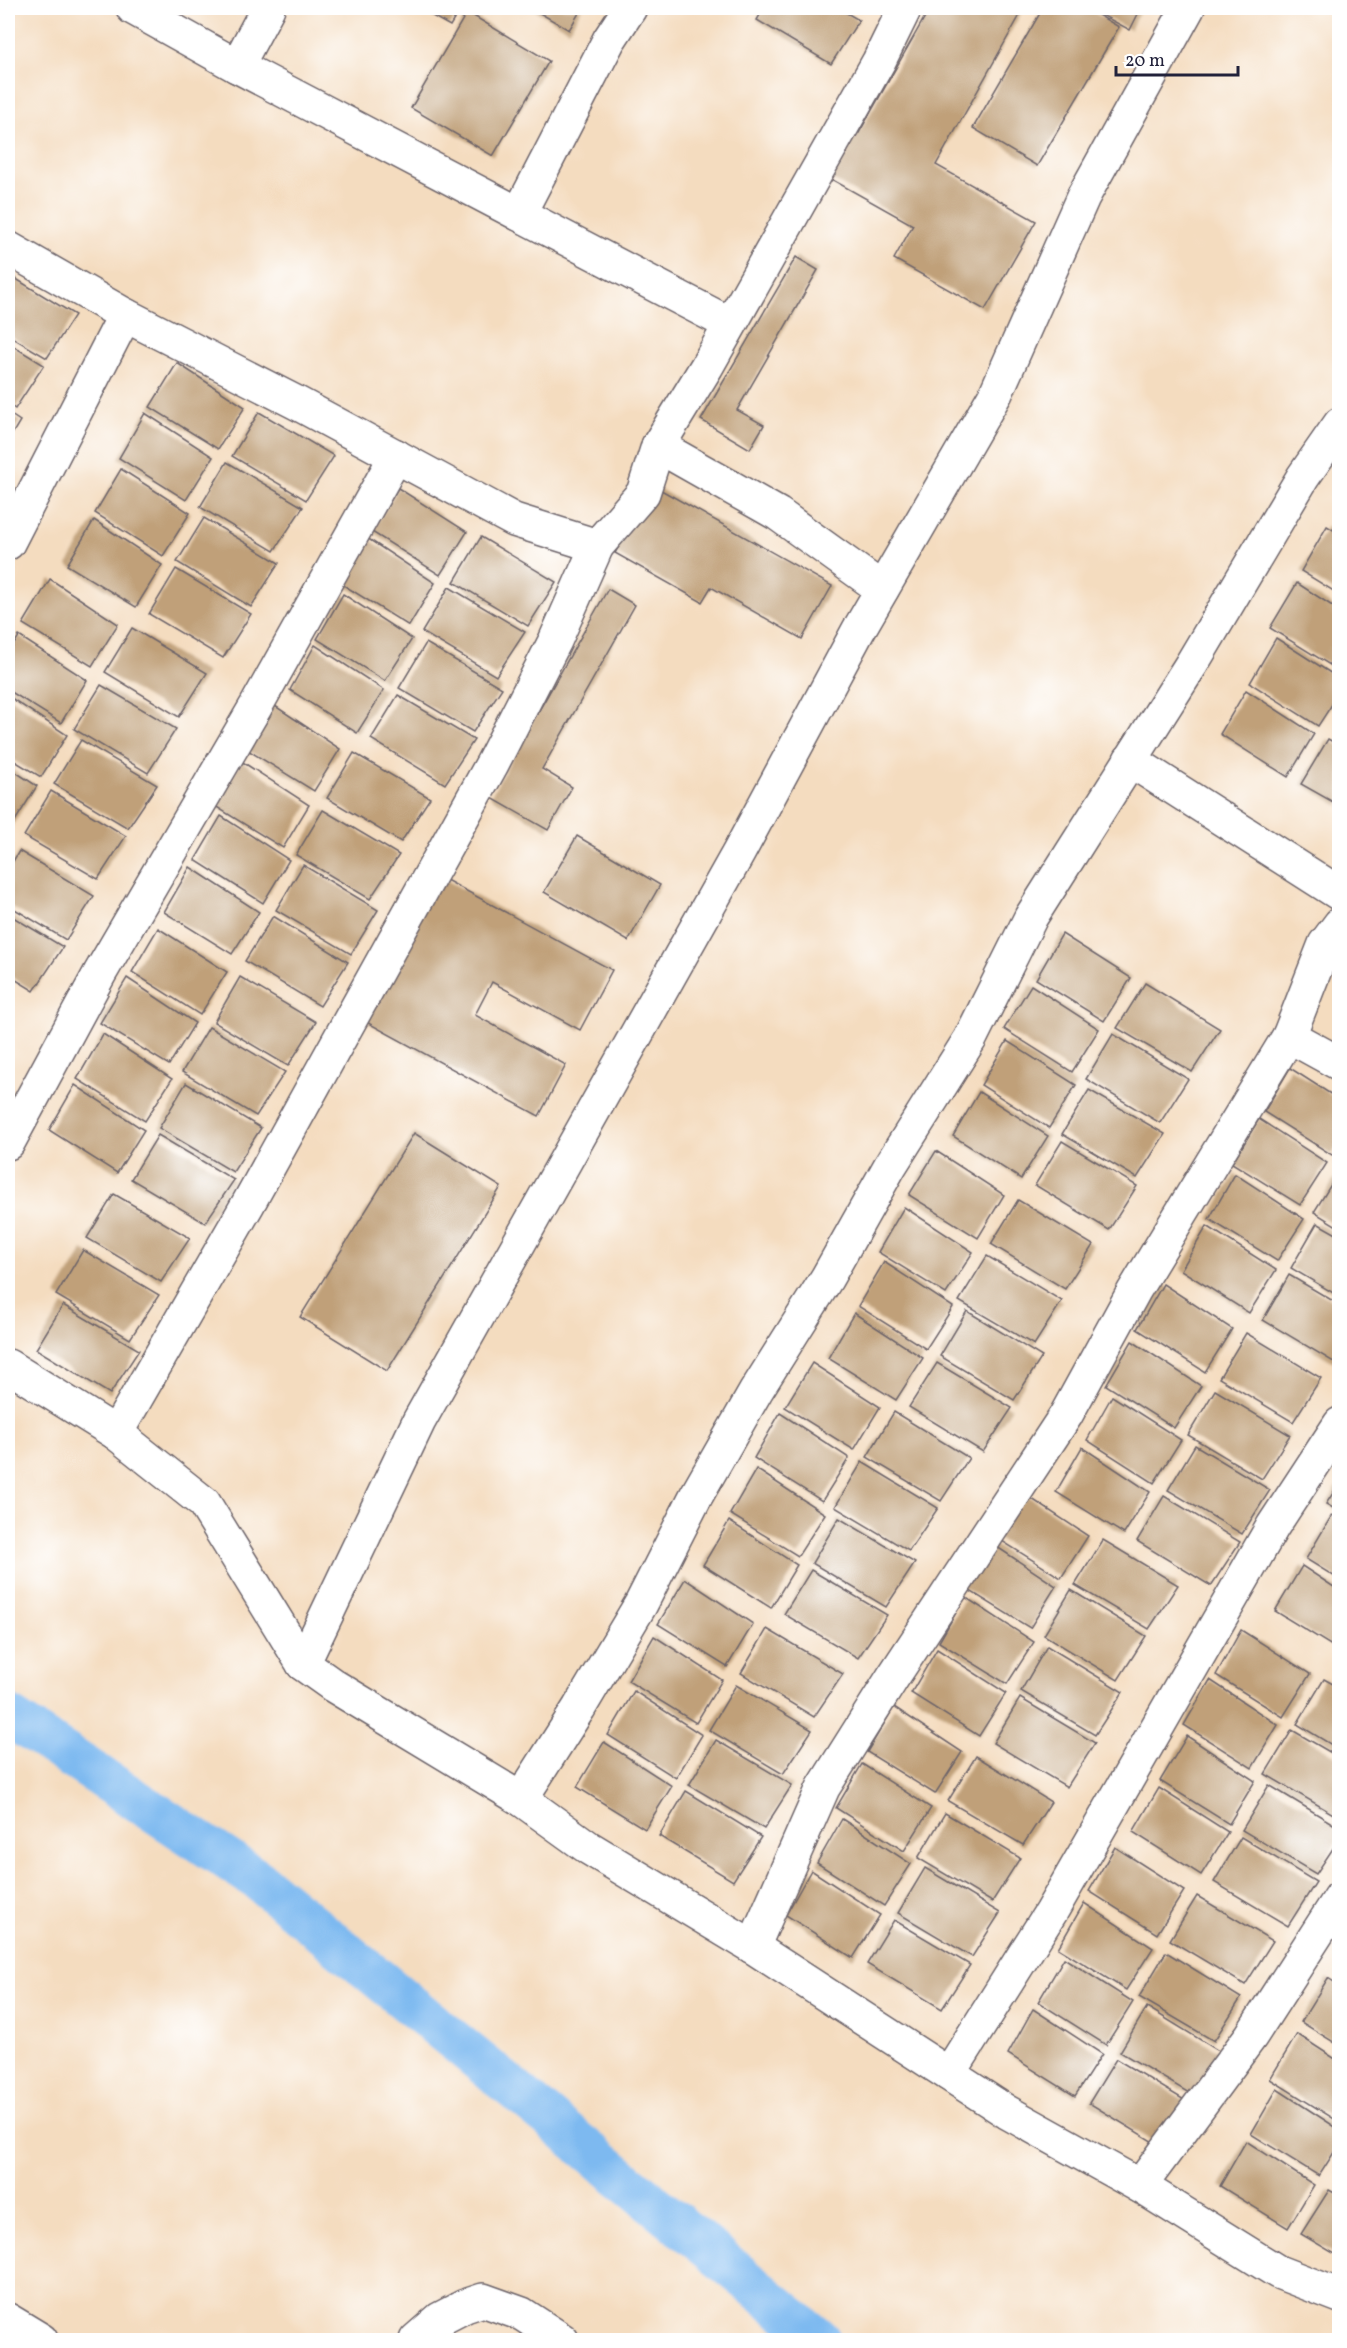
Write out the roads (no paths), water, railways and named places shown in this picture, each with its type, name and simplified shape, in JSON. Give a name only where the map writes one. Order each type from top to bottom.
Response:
[{"type":"street","points":[[133,8],[237,66],[730,324]]},
{"type":"street","points":[[237,66],[268,8]]},
{"type":"street","points":[[519,214],[609,40],[630,8]]},
{"type":"street","points":[[116,1433],[248,1204],[487,774],[555,641],[597,546],[643,493],[658,446],[879,61],[904,8]]},
{"type":"street","points":[[303,1664],[419,1421],[734,862],[858,631],[996,393],[1083,197],[1188,8]]},
{"type":"street","points":[[8,248],[126,315],[514,520],[597,546]]},
{"type":"street","points":[[8,543],[126,315]]},
{"type":"street","points":[[521,1799],[641,1604],[696,1496],[756,1391],[827,1278],[890,1166],[970,1039],[1031,917],[1191,665],[1303,477],[1340,424]]},
{"type":"street","points":[[658,446],[778,514],[882,589]]},
{"type":"street","points":[[8,1143],[100,973],[256,706],[396,456]]},
{"type":"street","points":[[1130,760],[1340,894]]},
{"type":"street","points":[[753,1947],[823,1788],[893,1677],[1066,1415],[1134,1291],[1289,1036],[1325,944],[1340,924]]},
{"type":"street","points":[[1289,1036],[1340,1064]]},
{"type":"street","points":[[8,1366],[116,1433],[204,1503],[303,1664],[334,1686],[521,1799],[589,1848],[753,1947],[1007,2112],[1140,2186],[1278,2272],[1340,2296]]},
{"type":"street","points":[[949,2074],[1051,1912],[1273,1526],[1340,1424]]},
{"type":"street","points":[[1140,2186],[1251,2037],[1340,1898]]},
{"type":"street","points":[[416,2340],[441,2319],[465,2306],[483,2300],[522,2314],[562,2340]]},
{"type":"street","points":[[8,2320],[41,2340]]},
{"type":"waterway","points":[[8,1716],[258,1880],[820,2340]]}]
